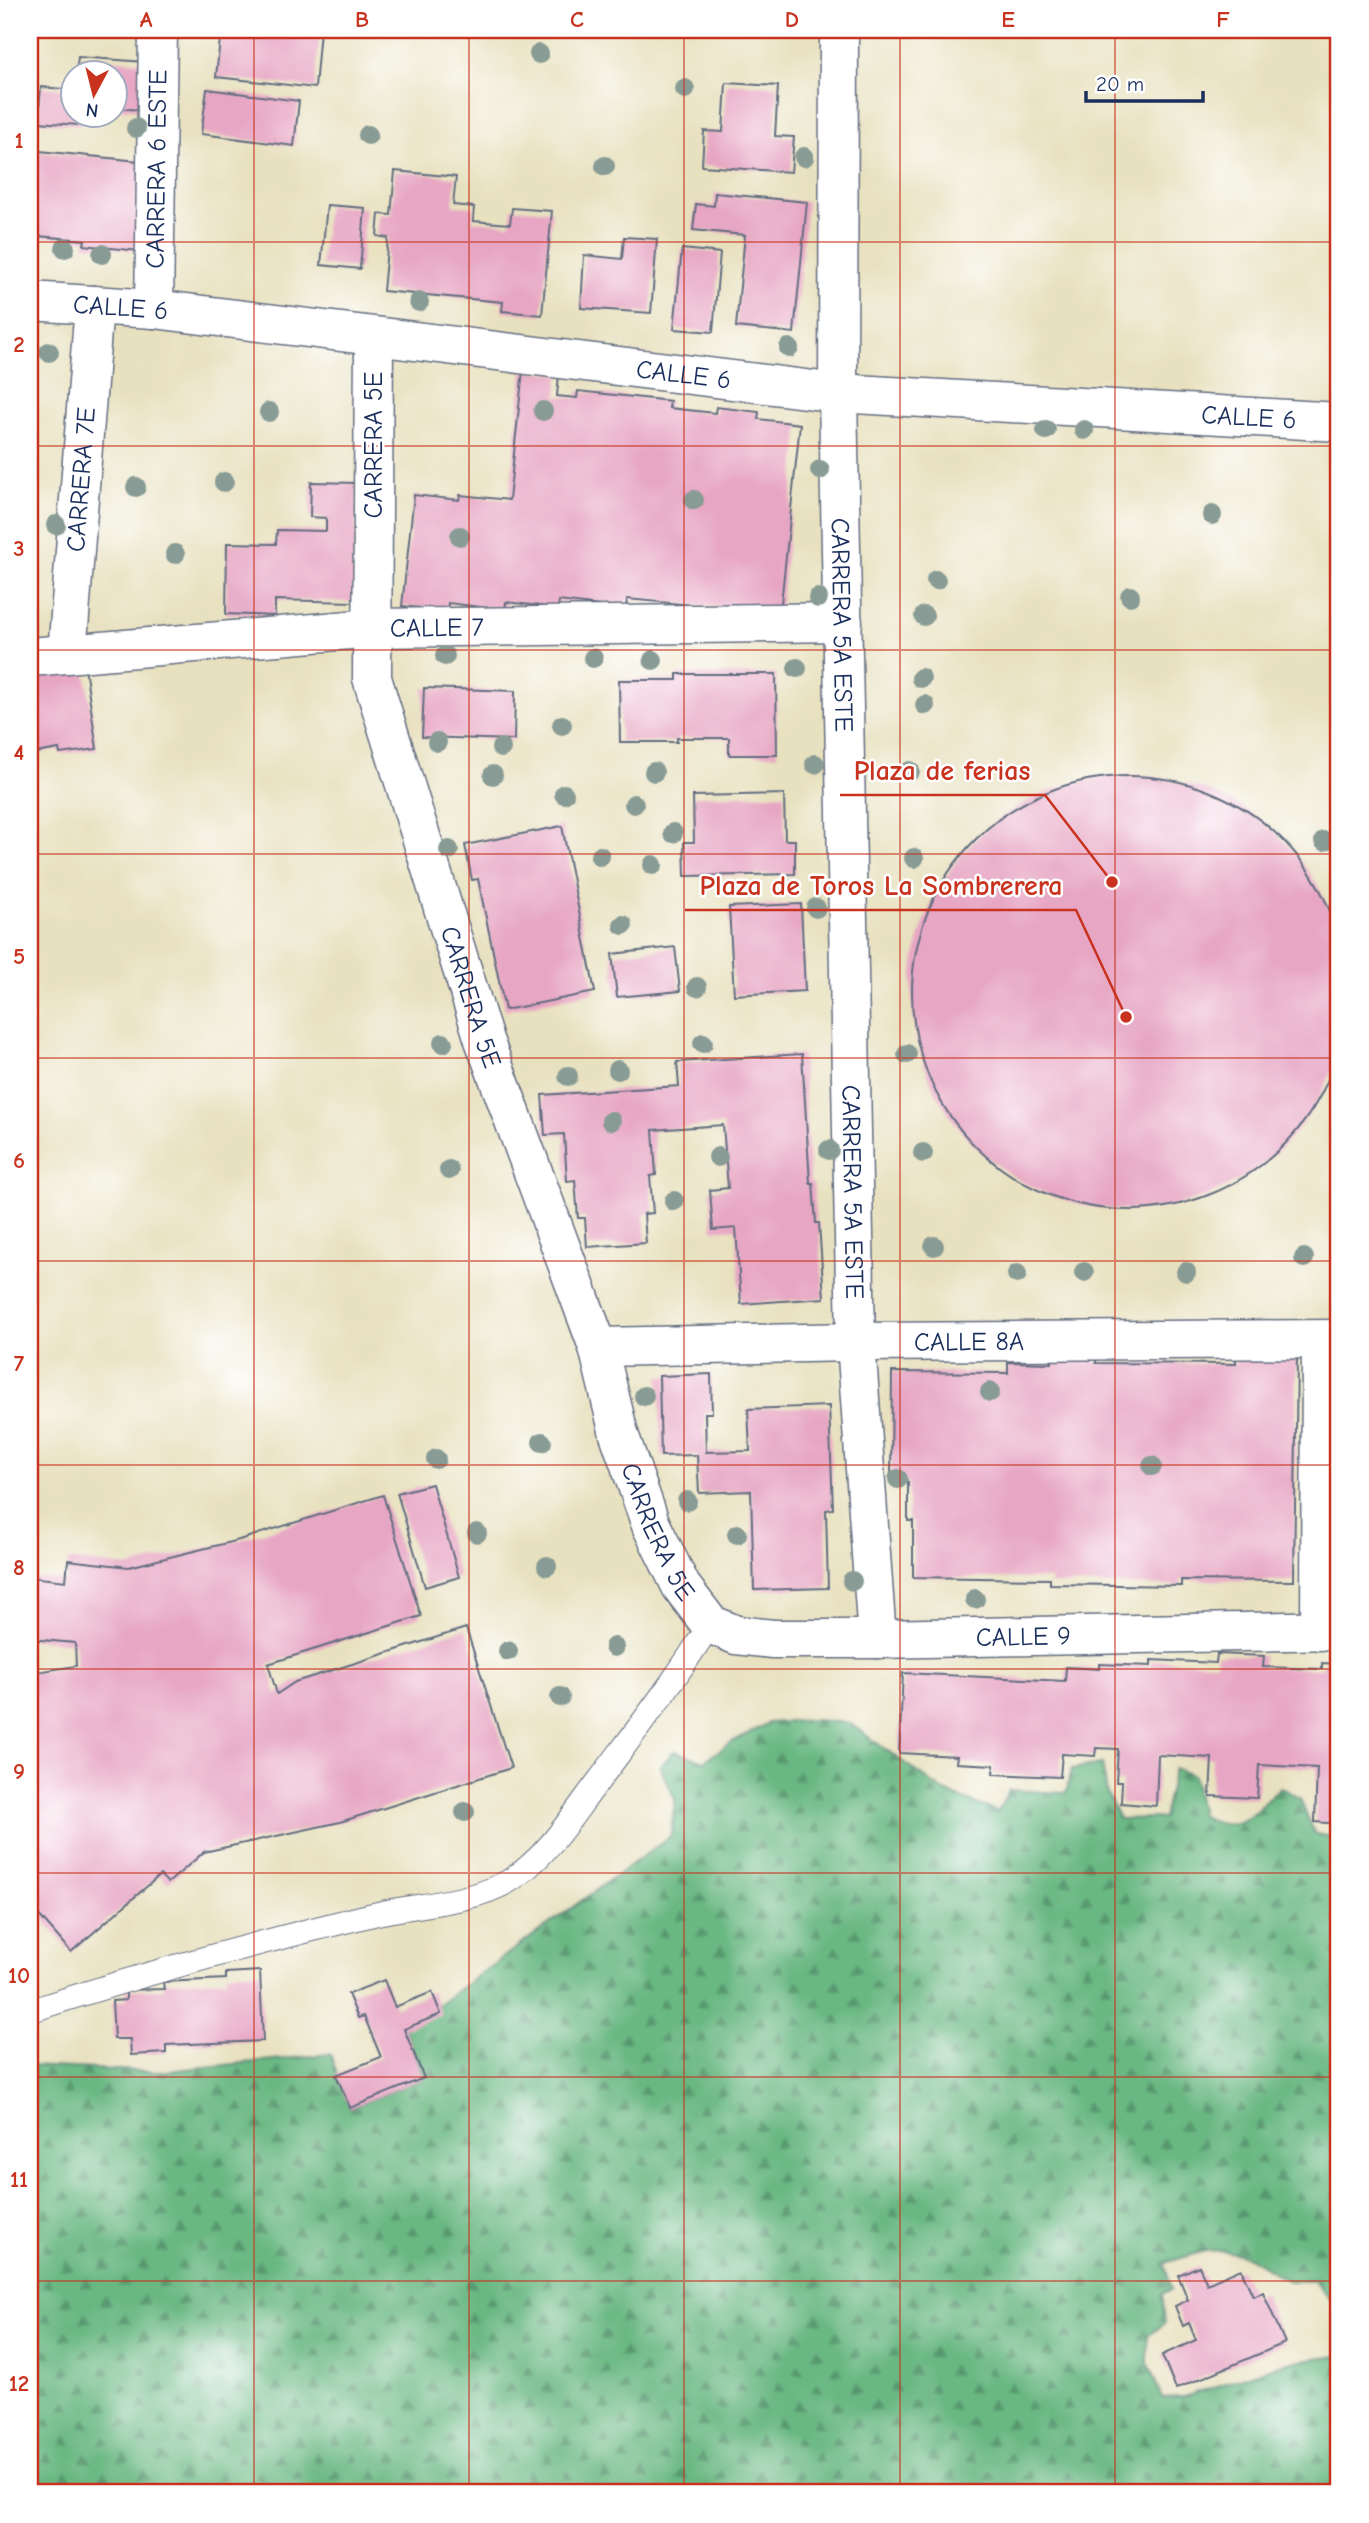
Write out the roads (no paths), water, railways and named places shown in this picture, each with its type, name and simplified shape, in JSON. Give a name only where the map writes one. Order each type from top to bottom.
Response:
[{"type":"street","name":"CARRERA 6 ESTE","points":[[154,309],[158,30]]},
{"type":"street","name":"CARRERA 5A ESTE","points":[[839,30],[838,393],[856,1342],[877,1639]]},
{"type":"street","name":"CALLE 6","points":[[30,301],[154,309],[838,393],[1339,422]]},
{"type":"street","name":"CARRERA 7E","points":[[67,654],[94,305]]},
{"type":"street","name":"CARRERA 5E","points":[[374,338],[372,678],[484,1040],[598,1348],[619,1434],[651,1525],[681,1586],[710,1624]]},
{"type":"street","name":"CALLE 7","points":[[30,657],[373,628],[843,622]]},
{"type":"street","name":"CALLE 8A","points":[[598,1348],[856,1342],[1330,1339]]},
{"type":"street","points":[[1329,1630],[1330,1339]]},
{"type":"street","name":"CALLE 9","points":[[710,1624],[736,1635],[773,1639],[1329,1630]]},
{"type":"lane","points":[[30,2011],[118,1982],[374,1914],[466,1897],[507,1882],[534,1862],[573,1814],[684,1667],[710,1624]]},
{"type":"place","name":"Plaza de ferias","points":[[1112,882]]},
{"type":"place","name":"Plaza de Toros La Sombrerera","points":[[1126,1017]]}]
